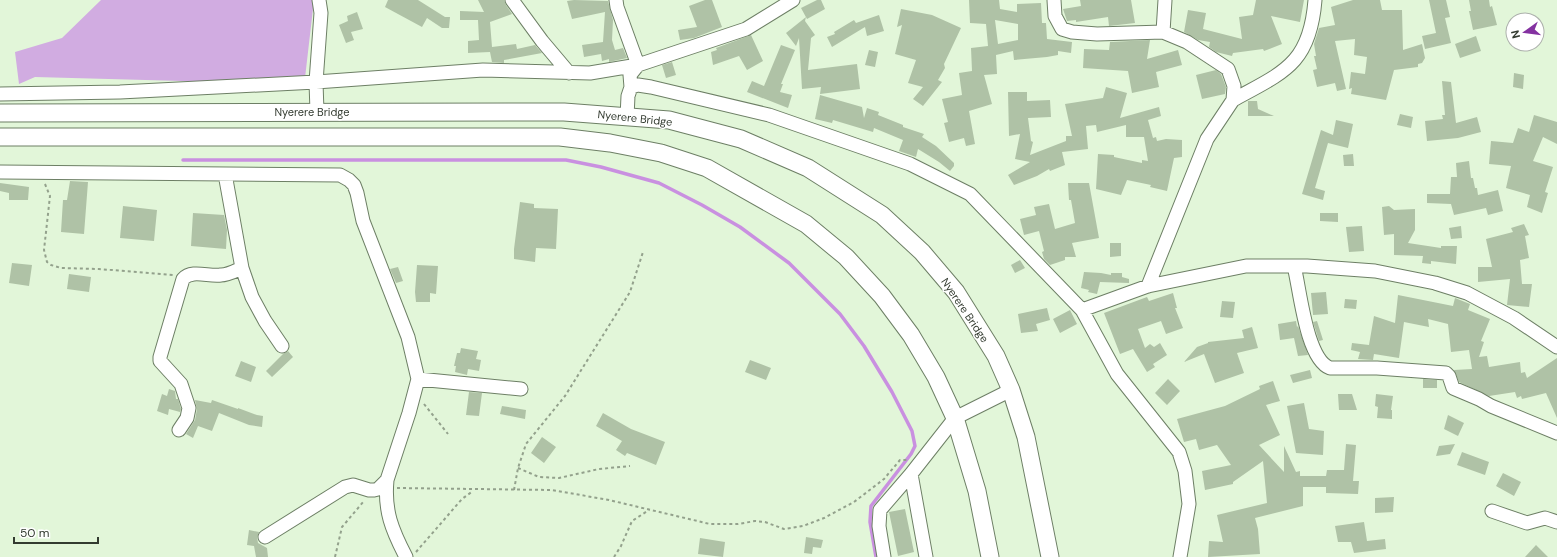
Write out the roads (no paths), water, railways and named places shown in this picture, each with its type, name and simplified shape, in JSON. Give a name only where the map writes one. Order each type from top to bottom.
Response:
[{"type":"main road","name":"Nyerere Bridge","points":[[0,113],[564,112],[670,120],[741,139],[808,168],[882,215],[922,252],[956,292],[996,356],[1011,390],[1026,437],[1050,557]]},
{"type":"main road","points":[[0,137],[560,137],[610,143],[661,153],[707,168],[747,189],[806,224],[846,257],[882,296],[912,335],[936,377],[955,418],[977,491],[990,557]]},
{"type":"street","points":[[317,112],[316,82],[321,13],[320,0]]},
{"type":"street","points":[[512,0],[569,73]]},
{"type":"street","points":[[616,0],[617,7],[638,64]]},
{"type":"street","points":[[0,94],[120,92],[316,82],[483,70],[590,73],[638,64],[746,29],[793,0]]},
{"type":"street","points":[[1054,0],[1055,16],[1058,23],[1062,28],[1072,32],[1097,34],[1163,32],[1187,42],[1228,69],[1234,86],[1233,100]]},
{"type":"street","points":[[1163,32],[1165,0]]},
{"type":"street","points":[[1148,286],[1208,139],[1233,100],[1280,74],[1301,53],[1314,14],[1315,0]]},
{"type":"street","points":[[627,117],[628,96],[631,87],[630,75],[638,64]]},
{"type":"street","points":[[631,87],[638,85],[651,87],[769,115],[910,164],[970,194],[1082,310],[1117,374],[1179,452],[1185,471],[1189,504],[1180,557]]},
{"type":"street","points":[[0,172],[340,175],[349,180],[357,193],[366,229],[408,336],[416,384],[409,413],[382,486],[387,513],[393,533],[406,557]]},
{"type":"street","points":[[225,174],[242,268],[252,297],[282,346]]},
{"type":"street","points":[[1082,310],[1148,286],[1246,266],[1294,266],[1375,271],[1435,283],[1467,293],[1514,318],[1557,347]]},
{"type":"street","points":[[1294,266],[1308,334],[1319,360],[1325,366],[1330,368],[1377,368],[1446,374],[1453,388],[1491,406],[1557,433]]},
{"type":"street","points":[[179,430],[187,418],[188,408],[181,384],[160,361],[160,357],[183,279],[186,276],[193,274],[222,275],[242,268]]},
{"type":"street","points":[[416,384],[521,389]]},
{"type":"street","points":[[884,557],[879,526],[880,510],[911,474],[955,418],[1011,390]]},
{"type":"street","points":[[911,474],[926,557]]},
{"type":"street","points":[[265,538],[345,487],[353,485],[369,490],[382,486]]},
{"type":"street","points":[[1492,511],[1527,523],[1545,518],[1557,522]]},
{"type":"waterway","points":[[183,160],[566,160],[601,167],[659,183],[702,205],[740,227],[789,263],[840,314],[864,346],[892,392],[912,431],[915,446],[911,454],[871,506],[870,522],[876,557]]}]
